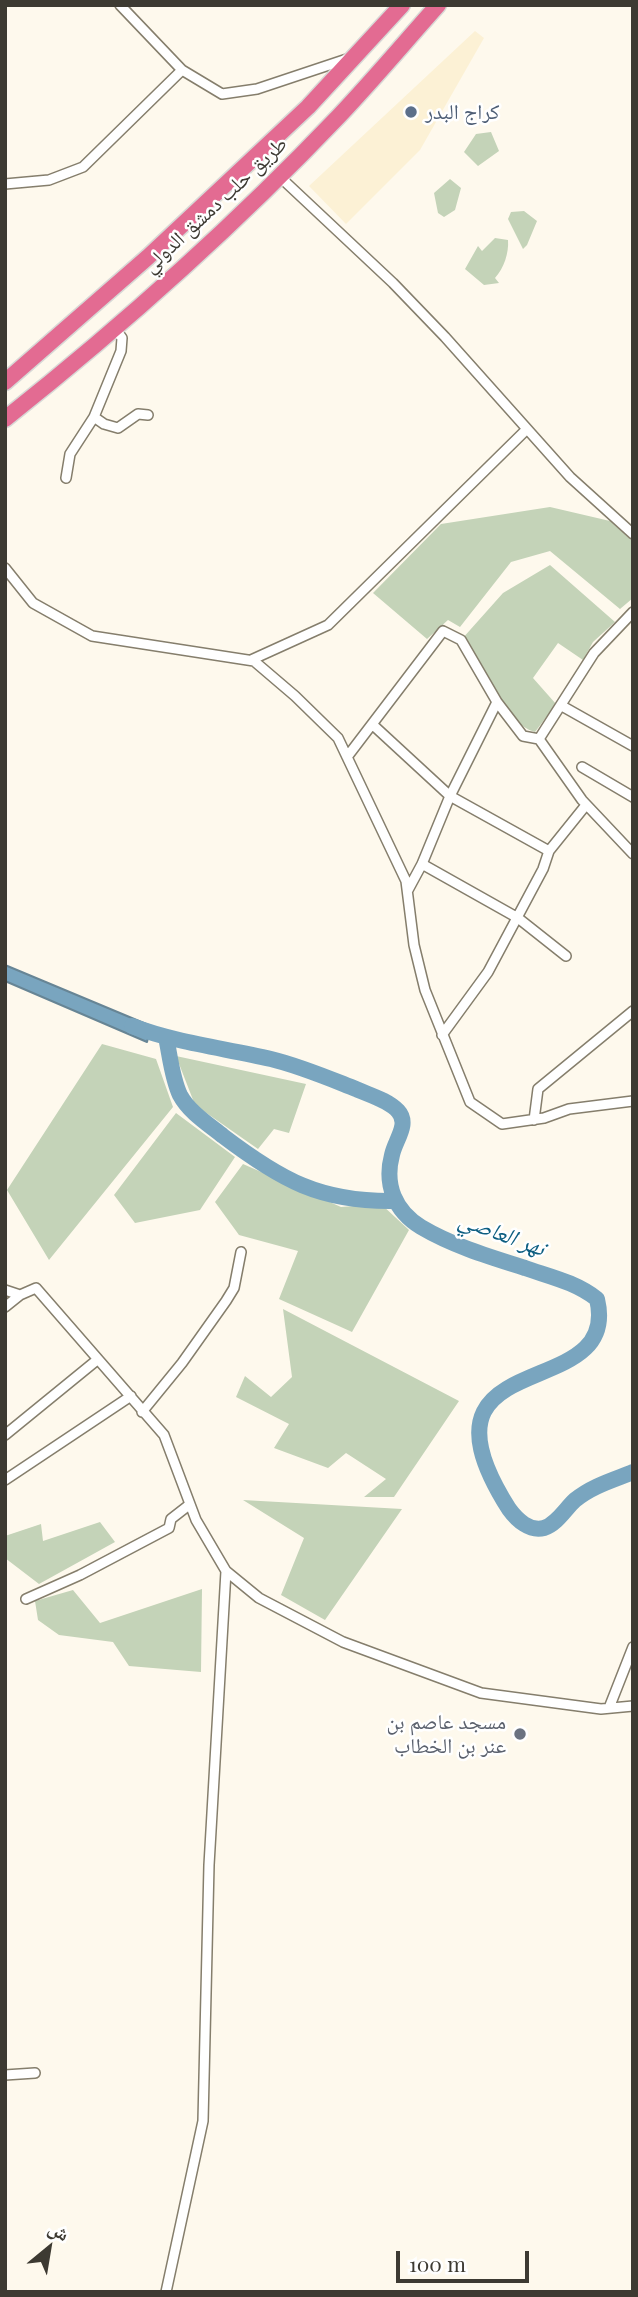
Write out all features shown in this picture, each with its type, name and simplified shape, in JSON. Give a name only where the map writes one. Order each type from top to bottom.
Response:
[{"type":"highway","points":[[5,382],[158,248],[307,107],[402,5]]},
{"type":"highway","name":"طريق حلب دمشق الدولي","points":[[5,419],[114,327],[279,176],[339,115],[438,5]]},
{"type":"street","points":[[120,5],[182,70],[222,94],[257,89],[355,56]]},
{"type":"street","points":[[5,184],[49,180],[83,167],[182,70]]},
{"type":"street","points":[[279,176],[393,283],[570,477],[633,534]]},
{"type":"street","points":[[66,478],[71,454],[94,417],[121,351],[122,338],[114,327]]},
{"type":"street","points":[[94,417],[104,424],[118,428],[138,414],[148,415]]},
{"type":"street","points":[[251,660],[328,625],[527,429]]},
{"type":"street","points":[[5,568],[33,603],[92,636],[251,660],[295,696],[338,738],[406,881],[425,990],[470,1102],[502,1124],[534,1120],[569,1109],[633,1101]]},
{"type":"street","points":[[539,739],[594,653],[633,612]]},
{"type":"street","points":[[347,757],[443,631],[461,640],[497,702],[523,736],[539,739],[586,805],[633,854]]},
{"type":"street","points":[[407,891],[497,702]]},
{"type":"street","points":[[562,706],[633,746]]},
{"type":"street","points":[[373,725],[450,796],[549,851]]},
{"type":"street","points":[[582,767],[633,797]]},
{"type":"street","points":[[442,1035],[488,972],[543,869],[549,851],[586,805]]},
{"type":"street","points":[[422,864],[517,918],[566,956]]},
{"type":"street","points":[[534,1120],[538,1088],[633,1011]]},
{"type":"street","points":[[142,1412],[182,1363],[226,1301],[234,1287],[241,1252]]},
{"type":"street","points":[[5,1307],[20,1295],[36,1288],[131,1396],[164,1435],[189,1505],[226,1571],[259,1598],[343,1642],[481,1693],[601,1709],[633,1706]]},
{"type":"street","points":[[5,1290],[20,1295]]},
{"type":"street","points":[[5,1434],[97,1360]]},
{"type":"street","points":[[5,1480],[131,1396]]},
{"type":"street","points":[[26,1599],[80,1576],[169,1528],[171,1519],[189,1505]]},
{"type":"street","points":[[166,2292],[203,2121],[209,1865],[226,1571]]},
{"type":"street","points":[[609,1708],[633,1647]]},
{"type":"street","points":[[5,2075],[35,2073]]},
{"type":"shaded area","points":[[475,31],[484,38],[420,150],[346,224],[309,186]]},
{"type":"green space","points":[[491,132],[499,151],[478,166],[464,152],[476,134]]},
{"type":"green space","points":[[450,179],[461,188],[455,210],[444,217],[438,213],[434,193]]},
{"type":"green space","points":[[524,211],[537,221],[523,249],[508,219],[511,212]]},
{"type":"green space","points":[[495,238],[508,240],[507,255],[495,278],[499,283],[484,285],[465,269],[478,246],[482,251]]},
{"type":"green space","points":[[550,507],[610,521],[633,542],[633,598],[620,609],[550,551],[511,562],[460,627],[448,620],[427,639],[373,593],[441,524]]},
{"type":"green space","points":[[550,565],[615,622],[593,642],[583,660],[558,643],[533,678],[556,704],[535,732],[524,727],[503,706],[462,639],[503,593]]},
{"type":"green space","points":[[102,1044],[156,1059],[173,1107],[49,1260],[7,1190]]},
{"type":"green space","points":[[176,1056],[306,1084],[289,1133],[274,1129],[258,1149],[195,1105]]},
{"type":"green space","points":[[176,1113],[235,1157],[200,1210],[135,1223],[114,1195]]},
{"type":"green space","points":[[243,1164],[341,1207],[381,1204],[409,1230],[352,1332],[279,1299],[298,1251],[239,1235],[215,1202]]},
{"type":"green space","points":[[283,1309],[459,1401],[394,1497],[364,1497],[386,1479],[346,1453],[328,1468],[274,1448],[289,1424],[236,1397],[245,1376],[271,1397],[292,1377]]},
{"type":"green space","points":[[243,1500],[402,1509],[325,1620],[281,1595],[304,1538]]},
{"type":"green space","points":[[100,1522],[115,1542],[39,1584],[5,1558],[5,1536],[41,1524],[43,1541]]},
{"type":"green space","points":[[202,1589],[201,1672],[129,1666],[113,1642],[59,1635],[38,1620],[35,1601],[73,1590],[100,1623]]},
{"type":"water","points":[[5,965],[151,1026],[147,1042],[5,981]]},
{"type":"waterway","name":"نهر العاصي","points":[[132,1026],[183,1041],[293,1065],[394,1107],[403,1121],[390,1166],[391,1187],[398,1205],[412,1221],[459,1245],[562,1280],[597,1299],[596,1332],[579,1353],[496,1396],[481,1420],[483,1456],[509,1509],[529,1527],[544,1528],[588,1491],[633,1472]]},
{"type":"waterway","points":[[166,1037],[175,1081],[188,1107],[244,1151],[302,1185],[344,1197],[394,1201]]},
{"type":"place","name":"كراج البدر","points":[[411,112]]},
{"type":"place","name":"مسجد عاصم بن عنر بن الخطاب","points":[[520,1734]]}]
